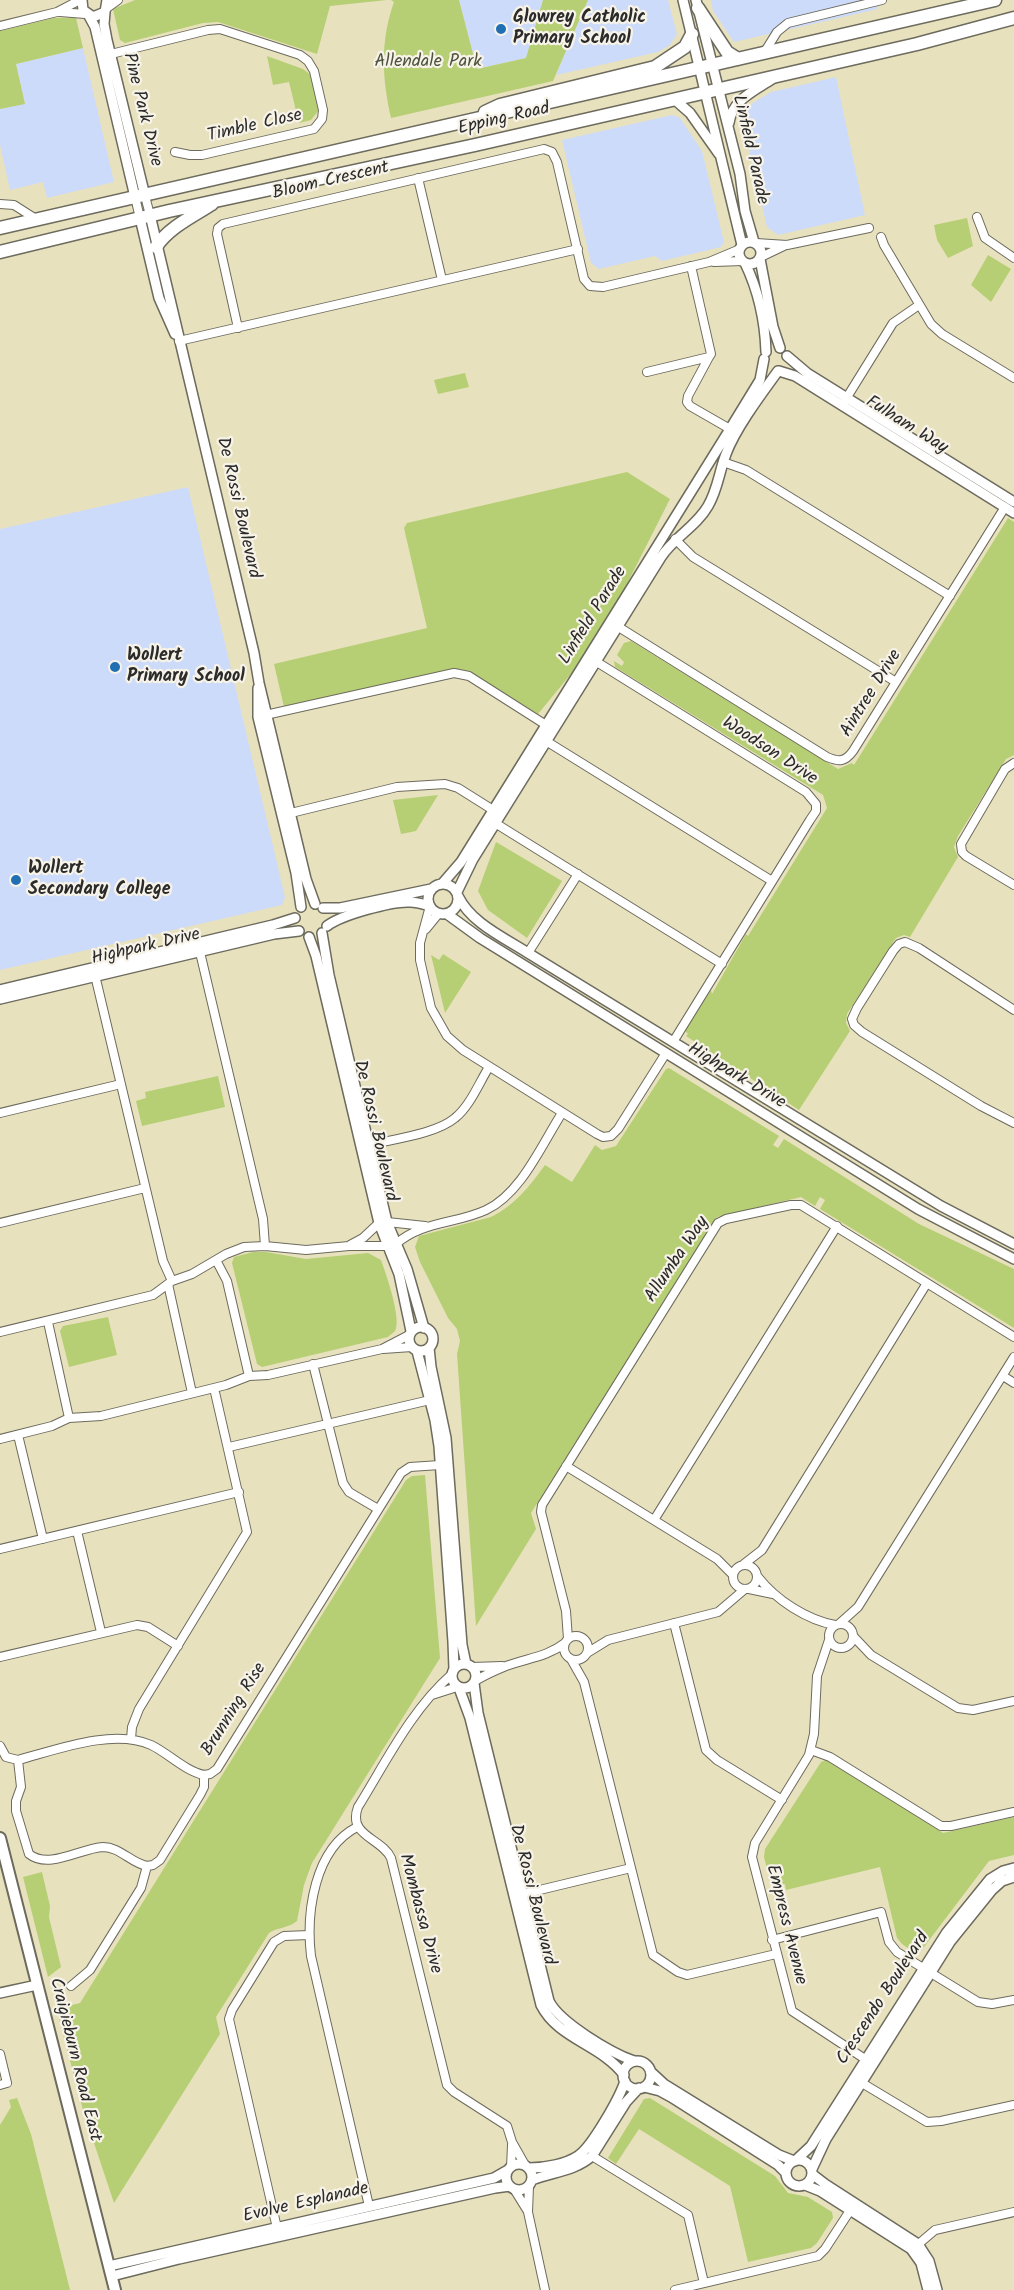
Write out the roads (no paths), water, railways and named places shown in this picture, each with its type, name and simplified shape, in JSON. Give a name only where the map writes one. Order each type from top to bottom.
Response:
[{"type":"main road","name":"Epping Road","points":[[0,228],[995,0]]},
{"type":"main road","points":[[697,4],[728,52],[738,59]]},
{"type":"main road","name":"Epping Road","points":[[0,252],[145,216],[475,145],[917,44],[1014,18]]},
{"type":"main road","points":[[465,122],[500,105],[655,67],[685,47],[692,34]]},
{"type":"main road","points":[[156,247],[161,239],[171,231],[218,200]]},
{"type":"main road","name":"Craigieburn Road East","points":[[0,1838],[115,2290]]},
{"type":"street","points":[[0,26],[57,12],[81,0]]},
{"type":"street","name":"Pine Park Drive","points":[[81,0],[81,6],[95,27],[145,216]]},
{"type":"street","points":[[57,12],[97,17],[118,0]]},
{"type":"street","name":"Linfield Parade","points":[[683,0],[741,247]]},
{"type":"street","points":[[764,53],[779,28],[788,22],[882,0]]},
{"type":"street","name":"Linfield Parade","points":[[697,4],[740,174],[745,211],[755,243]]},
{"type":"street","name":"Pine Park Drive","points":[[107,7],[104,24],[140,196]]},
{"type":"street","name":"Timble Close","points":[[111,54],[220,29],[300,56],[312,65],[323,110],[322,119],[314,129],[202,155],[175,152]]},
{"type":"street","points":[[728,127],[730,112],[735,104],[779,75]]},
{"type":"street","points":[[674,99],[690,113],[722,159]]},
{"type":"street","name":"Bloom Crescent","points":[[238,328],[217,232],[220,226],[229,221],[547,149],[552,152],[557,162],[578,249]]},
{"type":"street","points":[[418,178],[442,280]]},
{"type":"street","points":[[0,204],[14,205],[38,220]]},
{"type":"street","name":"De Rossi Boulevard","points":[[145,216],[176,320],[179,341],[254,653],[263,716],[301,907]]},
{"type":"street","name":"De Rossi Boulevard","points":[[145,216],[159,298],[179,341]]},
{"type":"street","points":[[977,217],[985,238],[1014,258]]},
{"type":"street","points":[[709,262],[748,242],[787,244],[869,228]]},
{"type":"street","points":[[881,237],[919,305],[935,328],[1014,378]]},
{"type":"street","points":[[755,243],[761,249],[760,258],[773,327],[780,348],[787,356],[785,367],[778,371],[766,367],[765,356],[772,348],[780,348]]},
{"type":"street","points":[[179,341],[578,249],[586,282],[597,287],[709,262],[752,264],[787,244]]},
{"type":"street","points":[[741,247],[739,255],[744,262]]},
{"type":"street","name":"Linfield Parade","points":[[458,894],[473,859],[546,741],[592,659],[760,380],[765,356],[764,323],[753,279],[744,262]]},
{"type":"street","points":[[691,266],[711,354],[687,402],[730,429]]},
{"type":"street","points":[[844,402],[893,322],[919,305]]},
{"type":"street","name":"Fulham Way","points":[[787,356],[844,402]]},
{"type":"street","points":[[647,372],[709,357]]},
{"type":"street","name":"Linfield Parade","points":[[442,884],[461,862],[546,725],[617,626],[661,557],[675,539],[690,528],[706,509],[717,488],[723,462],[730,446],[778,371]]},
{"type":"street","name":"Fulham Way","points":[[778,371],[795,376],[844,402],[1011,500],[1014,513]]},
{"type":"street","points":[[723,462],[746,470],[950,596]]},
{"type":"street","name":"Aintree Drive","points":[[617,626],[827,757],[838,761],[847,759],[1011,500]]},
{"type":"street","points":[[675,539],[693,557],[896,682]]},
{"type":"street","name":"Woodson Drive","points":[[592,659],[806,792],[815,800],[816,811],[673,1042]]},
{"type":"street","points":[[263,716],[454,673],[469,676],[546,725]]},
{"type":"street","name":"De Rossi Boulevard","points":[[263,716],[291,813],[306,879],[319,906]]},
{"type":"street","points":[[546,741],[772,881]]},
{"type":"street","points":[[1014,763],[1005,769],[961,844],[962,852],[966,856],[1014,885]]},
{"type":"street","points":[[291,813],[398,788],[445,784],[458,788],[493,810]]},
{"type":"street","points":[[495,823],[722,964]]},
{"type":"street","points":[[528,953],[578,874]]},
{"type":"street","points":[[422,935],[443,914],[457,905],[458,894],[450,885],[442,884],[431,890],[346,907],[301,907],[295,918],[299,932],[309,937],[342,916],[394,904],[410,902],[430,906],[443,914]]},
{"type":"street","points":[[431,890],[428,897],[430,906],[422,935],[420,960],[434,1018],[455,1044],[600,1136],[611,1136],[618,1130],[666,1053]]},
{"type":"street","name":"Highpark Drive","points":[[458,894],[463,906],[474,917],[528,953],[931,1201],[1014,1244]]},
{"type":"street","points":[[319,906],[327,916],[324,929]]},
{"type":"street","name":"Highpark Drive","points":[[443,914],[918,1209],[1011,1257]]},
{"type":"street","name":"Highpark Drive","points":[[199,948],[295,918]]},
{"type":"street","name":"De Rossi Boulevard","points":[[324,929],[329,975],[369,1145],[383,1223]]},
{"type":"street","name":"Highpark Drive","points":[[0,990],[199,948],[274,934],[299,932]]},
{"type":"street","name":"De Rossi Boulevard","points":[[309,937],[316,956],[383,1223],[392,1245],[403,1287],[410,1333]]},
{"type":"street","points":[[1014,1010],[919,948],[905,942],[892,951],[852,1019],[854,1025],[862,1032],[981,1106],[1014,1123]]},
{"type":"street","points":[[199,948],[263,1219],[265,1246]]},
{"type":"street","points":[[94,972],[170,1282],[192,1394]]},
{"type":"street","name":"Highpark Drive","points":[[0,999],[94,972]]},
{"type":"street","points":[[369,1145],[431,1129],[455,1118],[489,1067]]},
{"type":"street","points":[[0,1113],[121,1084]]},
{"type":"street","points":[[0,1332],[146,1297],[159,1292],[170,1282],[187,1276],[243,1247],[265,1246],[306,1250],[392,1245],[410,1233],[480,1213],[504,1198],[520,1181],[562,1113]]},
{"type":"street","points":[[0,1223],[146,1188]]},
{"type":"street","name":"Allumba Way","points":[[566,1641],[566,1611],[541,1512],[544,1501],[718,1223],[726,1219],[797,1204],[837,1226],[1014,1337]]},
{"type":"street","points":[[349,1246],[383,1223],[430,1226]]},
{"type":"street","points":[[654,1520],[837,1226]]},
{"type":"street","points":[[1011,1257],[1014,1244]]},
{"type":"street","name":"De Rossi Boulevard","points":[[392,1245],[407,1269],[424,1328]]},
{"type":"street","points":[[216,1260],[226,1281],[249,1376]]},
{"type":"street","points":[[727,1605],[733,1578],[742,1565],[762,1550],[927,1283]]},
{"type":"street","points":[[48,1322],[69,1418]]},
{"type":"street","points":[[382,1348],[417,1328],[424,1328],[432,1334],[429,1348],[446,1438],[462,1645],[469,1665],[476,1673],[475,1682]]},
{"type":"street","points":[[410,1333],[409,1341],[414,1349],[430,1400],[437,1432],[453,1631],[453,1681],[458,1687]]},
{"type":"street","points":[[0,1439],[52,1426],[69,1418],[101,1416],[192,1394],[233,1383],[249,1376],[268,1375],[382,1348],[423,1351],[429,1348]]},
{"type":"street","points":[[829,1638],[837,1624],[858,1607],[1014,1358]]},
{"type":"street","points":[[313,1364],[343,1483],[349,1492],[378,1509]]},
{"type":"street","points":[[1003,1376],[1014,1383]]},
{"type":"street","points":[[131,1739],[132,1727],[139,1710],[245,1538],[247,1526],[214,1388]]},
{"type":"street","points":[[229,1447],[430,1400]]},
{"type":"street","points":[[18,1435],[43,1539]]},
{"type":"street","name":"Brunning Rise","points":[[71,1986],[90,1970],[141,1888],[147,1866],[160,1860],[200,1795],[204,1787],[204,1775],[217,1769],[403,1470],[410,1467],[440,1465]]},
{"type":"street","points":[[566,1466],[717,1559],[737,1586],[774,1595],[811,1618],[833,1646],[871,1655],[963,1710],[1014,1701]]},
{"type":"street","points":[[0,1549],[239,1492]]},
{"type":"street","points":[[77,1531],[101,1632]]},
{"type":"street","points":[[543,1656],[578,1660],[608,1640],[718,1612],[755,1584],[762,1550]]},
{"type":"street","points":[[717,1559],[752,1566],[774,1595]]},
{"type":"street","points":[[821,1667],[842,1648],[851,1644],[858,1607]]},
{"type":"street","name":"Allumba Way","points":[[566,1611],[581,1638]]},
{"type":"street","points":[[811,1618],[847,1626],[871,1655]]},
{"type":"street","points":[[674,1623],[706,1750],[717,1760],[782,1800]]},
{"type":"street","points":[[0,1657],[130,1625],[142,1625],[178,1646]]},
{"type":"street","points":[[431,1695],[458,1687],[468,1688],[506,1666],[555,1651],[566,1641],[581,1638],[608,1640]]},
{"type":"street","points":[[581,1638],[587,1645],[584,1682]]},
{"type":"street","name":"Empress Avenue","points":[[829,1638],[818,1676],[811,1750],[755,1843],[752,1852],[772,1940],[792,2011],[869,2062]]},
{"type":"street","points":[[566,1641],[564,1650],[584,1682],[651,1952],[678,1972],[692,1975],[776,1954]]},
{"type":"street","points":[[370,2211],[311,1956],[309,1935],[315,1892],[325,1863],[340,1838],[357,1827],[355,1816],[358,1808],[419,1710],[431,1695],[459,1665],[506,1666]]},
{"type":"street","name":"De Rossi Boulevard","points":[[475,1682],[478,1713],[552,2007],[562,2018],[621,2057],[634,2061]]},
{"type":"street","name":"De Rossi Boulevard","points":[[458,1687],[470,1718],[541,2005],[554,2023],[608,2058],[625,2078]]},
{"type":"street","points":[[0,1746],[6,1757],[18,1760],[101,1740],[131,1739],[150,1745],[204,1775]]},
{"type":"street","points":[[811,1750],[830,1757],[941,1826],[951,1826],[1014,1812]]},
{"type":"street","points":[[18,1760],[21,1787],[16,1801],[16,1811],[25,1846],[33,1857],[48,1860],[104,1847],[117,1850],[147,1866]]},
{"type":"street","name":"Mombassa Drive","points":[[357,1827],[384,1847],[391,1858],[447,2085],[454,2092],[504,2123],[527,2167]]},
{"type":"street","points":[[523,1894],[631,1868]]},
{"type":"street","name":"Crescendo Boulevard","points":[[795,2161],[811,2146],[869,2062],[927,1971],[947,1932],[996,1874],[1014,1868]]},
{"type":"street","name":"Crescendo Boulevard","points":[[927,1971],[992,1890],[1002,1881],[1014,1876]]},
{"type":"street","points":[[772,1940],[881,1912],[886,1934],[892,1947],[927,1971],[978,2002],[992,2004],[1014,2001]]},
{"type":"street","points":[[278,2232],[229,2019],[232,2010],[274,1942],[284,1936],[309,1935]]},
{"type":"street","points":[[0,1993],[37,1985]]},
{"type":"street","points":[[0,2054],[7,2083],[0,2085]]},
{"type":"street","points":[[509,2169],[518,2164],[527,2167],[567,2161],[582,2153],[618,2097],[625,2078],[626,2066],[634,2061],[645,2063],[664,2084],[779,2155],[795,2161],[803,2161],[812,2172],[853,2206],[915,2247],[929,2261],[937,2290]]},
{"type":"street","points":[[512,2188],[522,2190],[531,2183],[576,2167],[592,2156],[626,2102],[649,2082],[651,2072]]},
{"type":"street","points":[[625,2078],[631,2087],[660,2091],[671,2097],[768,2159],[786,2173],[792,2185],[805,2185],[853,2206]]},
{"type":"street","points":[[857,2080],[927,2122],[941,2121],[1014,2104]]},
{"type":"street","name":"Crescendo Boulevard","points":[[812,2172],[819,2151],[857,2080]]},
{"type":"street","points":[[512,2142],[506,2179],[528,2212]]},
{"type":"street","points":[[592,2156],[687,2215],[704,2283]]},
{"type":"street","points":[[786,2173],[788,2166],[795,2161]]},
{"type":"street","points":[[527,2167],[531,2183],[528,2212],[545,2290]]},
{"type":"street","name":"Evolve Esplanade","points":[[110,2271],[370,2211],[494,2178],[509,2169]]},
{"type":"street","points":[[805,2185],[810,2180],[812,2172]]},
{"type":"street","name":"Evolve Esplanade","points":[[370,2211],[495,2188],[512,2188]]},
{"type":"street","points":[[675,2290],[818,2256],[853,2206]]},
{"type":"street","points":[[915,2247],[935,2230],[1014,2212]]},
{"type":"street","points":[[915,2247],[928,2290]]},
{"type":"place","name":"Glowrey Catholic Primary School","points":[[501,29]]},
{"type":"place","name":"Wollert Primary School","points":[[115,667]]},
{"type":"place","name":"Wollert Secondary College","points":[[16,880]]},
{"type":"park label","name":"Allendale Park","points":[[428,63]]}]
